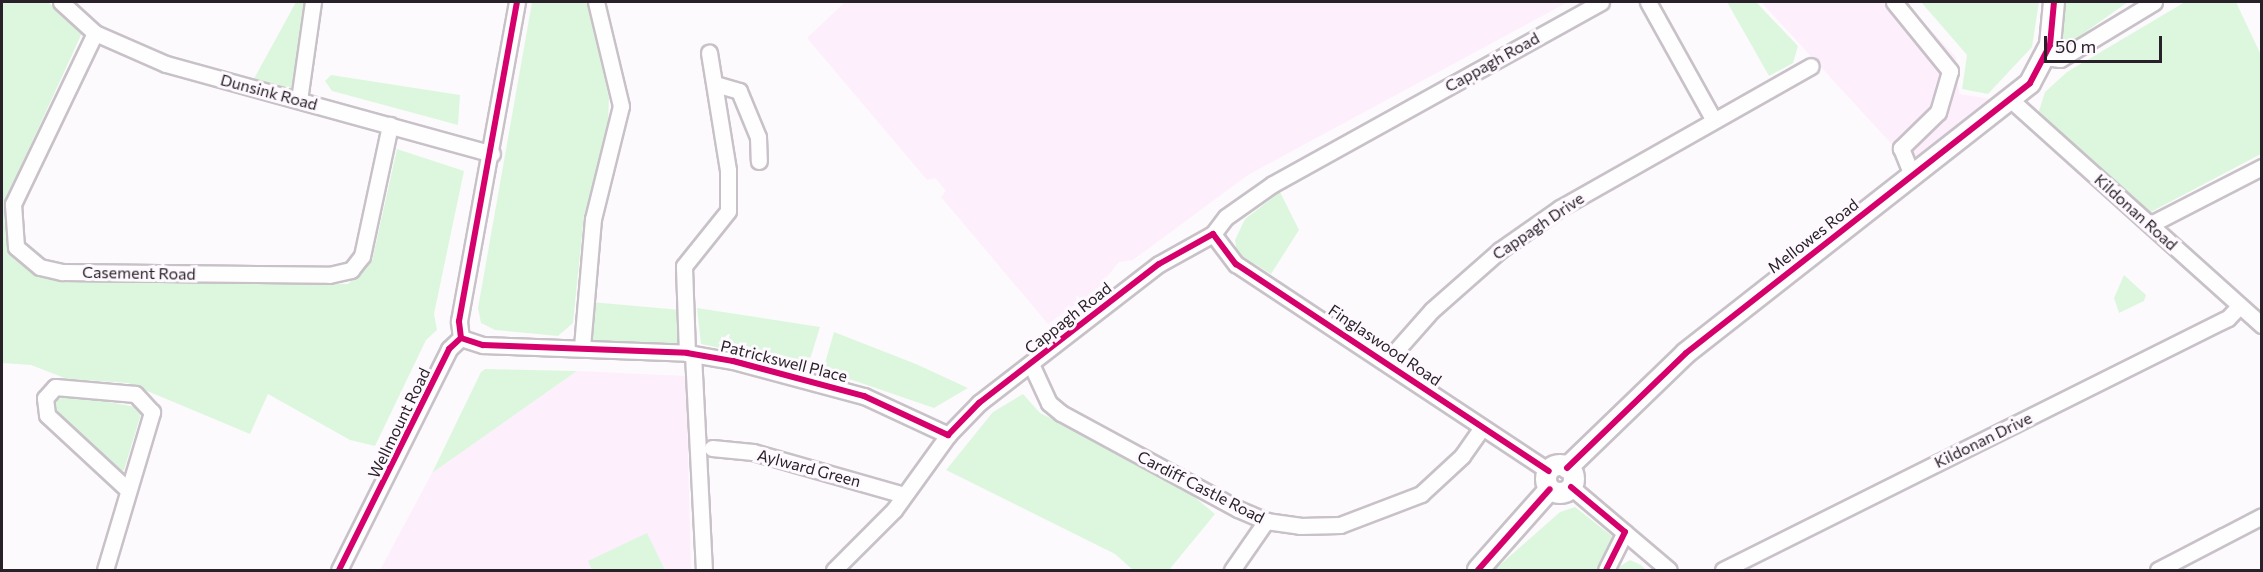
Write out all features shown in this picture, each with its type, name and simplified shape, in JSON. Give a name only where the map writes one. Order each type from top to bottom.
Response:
[{"type":"main road","name":"Mellowes Road","points":[[1478,570],[1559,479],[1686,353],[2030,83],[2045,57],[2055,9]]},
{"type":"street","name":"Dunsink Road","points":[[61,2],[95,33],[166,64],[492,154]]},
{"type":"street","points":[[299,100],[313,2]]},
{"type":"street","points":[[461,338],[459,321],[492,154],[517,2]]},
{"type":"street","points":[[582,347],[593,219],[621,106],[596,2]]},
{"type":"street","name":"Cappagh Road","points":[[834,570],[904,495],[948,435],[1031,363],[1159,264],[1213,234],[1226,217],[1273,184],[1601,2]]},
{"type":"street","points":[[1648,2],[1713,119]]},
{"type":"street","points":[[1894,2],[1950,71],[1938,112],[1901,148],[1912,177]]},
{"type":"street","points":[[2045,57],[2060,59],[2143,4]]},
{"type":"street","name":"Casement Road","points":[[95,33],[13,204],[16,247],[40,267],[62,272],[329,275],[351,270],[362,256],[390,126]]},
{"type":"street","points":[[704,570],[684,266],[728,211],[728,170],[709,53]]},
{"type":"street","name":"Cappagh Drive","points":[[1386,362],[1432,310],[1500,250],[1713,119],[1811,66]]},
{"type":"street","points":[[715,84],[739,91],[758,137],[759,161]]},
{"type":"street","name":"Kildonan Road","points":[[2011,100],[2262,325]]},
{"type":"street","points":[[2151,224],[2262,167]]},
{"type":"street","name":"Finglaswood Road","points":[[1213,234],[1236,264],[1559,479],[1669,570]]},
{"type":"street","name":"Kildonan Drive","points":[[1723,570],[2228,318],[2239,306]]},
{"type":"street","name":"Patrickswell Place","points":[[461,338],[483,345],[582,347],[690,354],[854,393],[948,435]]},
{"type":"street","name":"Wellmount Road","points":[[339,570],[449,349],[461,338]]},
{"type":"street","name":"Cardiff Castle Road","points":[[1031,363],[1049,402],[1061,413],[1266,521],[1340,525],[1383,512],[1421,494],[1462,456],[1482,427]]},
{"type":"street","points":[[105,570],[152,412],[146,400],[135,394],[55,387],[45,398],[47,415],[128,490]]},
{"type":"street","name":"Aylward Green","points":[[712,448],[753,452],[904,495]]},
{"type":"street","points":[[2158,570],[2262,516]]},
{"type":"street","points":[[1232,570],[1266,521]]},
{"type":"street","points":[[1605,570],[1625,532]]},
{"type":"shaded area","points":[[845,2],[1568,2],[1248,175],[1133,260],[1119,262],[1097,289],[1048,324],[941,197],[946,191],[935,178],[927,180],[807,38]]},
{"type":"shaded area","points":[[1761,2],[1905,2],[1956,57],[1959,94],[1998,100],[1923,164],[1909,163]]},
{"type":"shaded area","points":[[577,371],[686,376],[691,570],[380,570],[432,473]]},
{"type":"green space","points":[[2,2],[48,2],[82,33],[5,201],[10,249],[62,277],[348,284],[372,261],[397,149],[464,171],[434,314],[437,330],[426,340],[375,446],[350,440],[268,394],[250,434],[128,383],[67,379],[31,365],[2,363]]},
{"type":"green space","points":[[296,2],[313,2],[299,99],[250,86]]},
{"type":"green space","points":[[532,2],[587,2],[609,98],[607,154],[584,215],[573,323],[558,336],[495,330],[481,323],[478,308]]},
{"type":"green space","points":[[1727,2],[1756,2],[1798,46],[1793,63],[1769,76]]},
{"type":"green space","points":[[1921,2],[2039,2],[2032,47],[1988,94],[1962,89],[1967,55]]},
{"type":"green space","points":[[2054,2],[2128,2],[2074,40],[2051,40]]},
{"type":"green space","points":[[2185,2],[2236,2],[2261,55],[2261,154],[2147,214],[2038,114],[2045,92],[2067,72]]},
{"type":"green space","points":[[331,75],[460,95],[458,125],[332,91],[325,81]]},
{"type":"green space","points":[[1280,192],[1299,230],[1271,274],[1237,253],[1235,240],[1245,219]]},
{"type":"green space","points":[[2124,275],[2146,295],[2144,301],[2119,313],[2114,298]]},
{"type":"green space","points":[[591,302],[681,310],[687,353],[582,347]]},
{"type":"green space","points":[[697,308],[820,327],[808,366],[701,344]]},
{"type":"green space","points":[[834,332],[916,364],[968,388],[934,408],[823,370]]},
{"type":"green space","points":[[485,369],[577,371],[432,473],[481,372]]},
{"type":"green space","points":[[1023,394],[1040,413],[1168,475],[1215,514],[1169,570],[1133,570],[1115,554],[946,470],[993,412]]},
{"type":"green space","points":[[70,395],[136,407],[141,414],[124,470],[118,473],[59,418],[54,409],[57,400]]},
{"type":"green space","points":[[1575,507],[1612,536],[1598,570],[1494,570],[1560,512]]},
{"type":"green space","points":[[647,533],[665,570],[592,570],[588,561]]},
{"type":"green space","points":[[1630,560],[1646,570],[1614,570]]},
{"type":"cycle path","points":[[461,338],[459,321],[517,2]]},
{"type":"cycle path","points":[[1567,468],[1686,353],[2030,83],[2050,45],[2054,2]]},
{"type":"cycle path","points":[[461,338],[483,345],[687,353],[733,361],[864,396],[948,435],[979,403],[1159,264],[1213,234],[1236,264],[1549,471]]},
{"type":"cycle path","points":[[339,570],[449,349],[461,338]]},
{"type":"cycle path","points":[[1571,487],[1625,532],[1606,570]]},
{"type":"cycle path","points":[[1478,570],[1550,489]]}]
